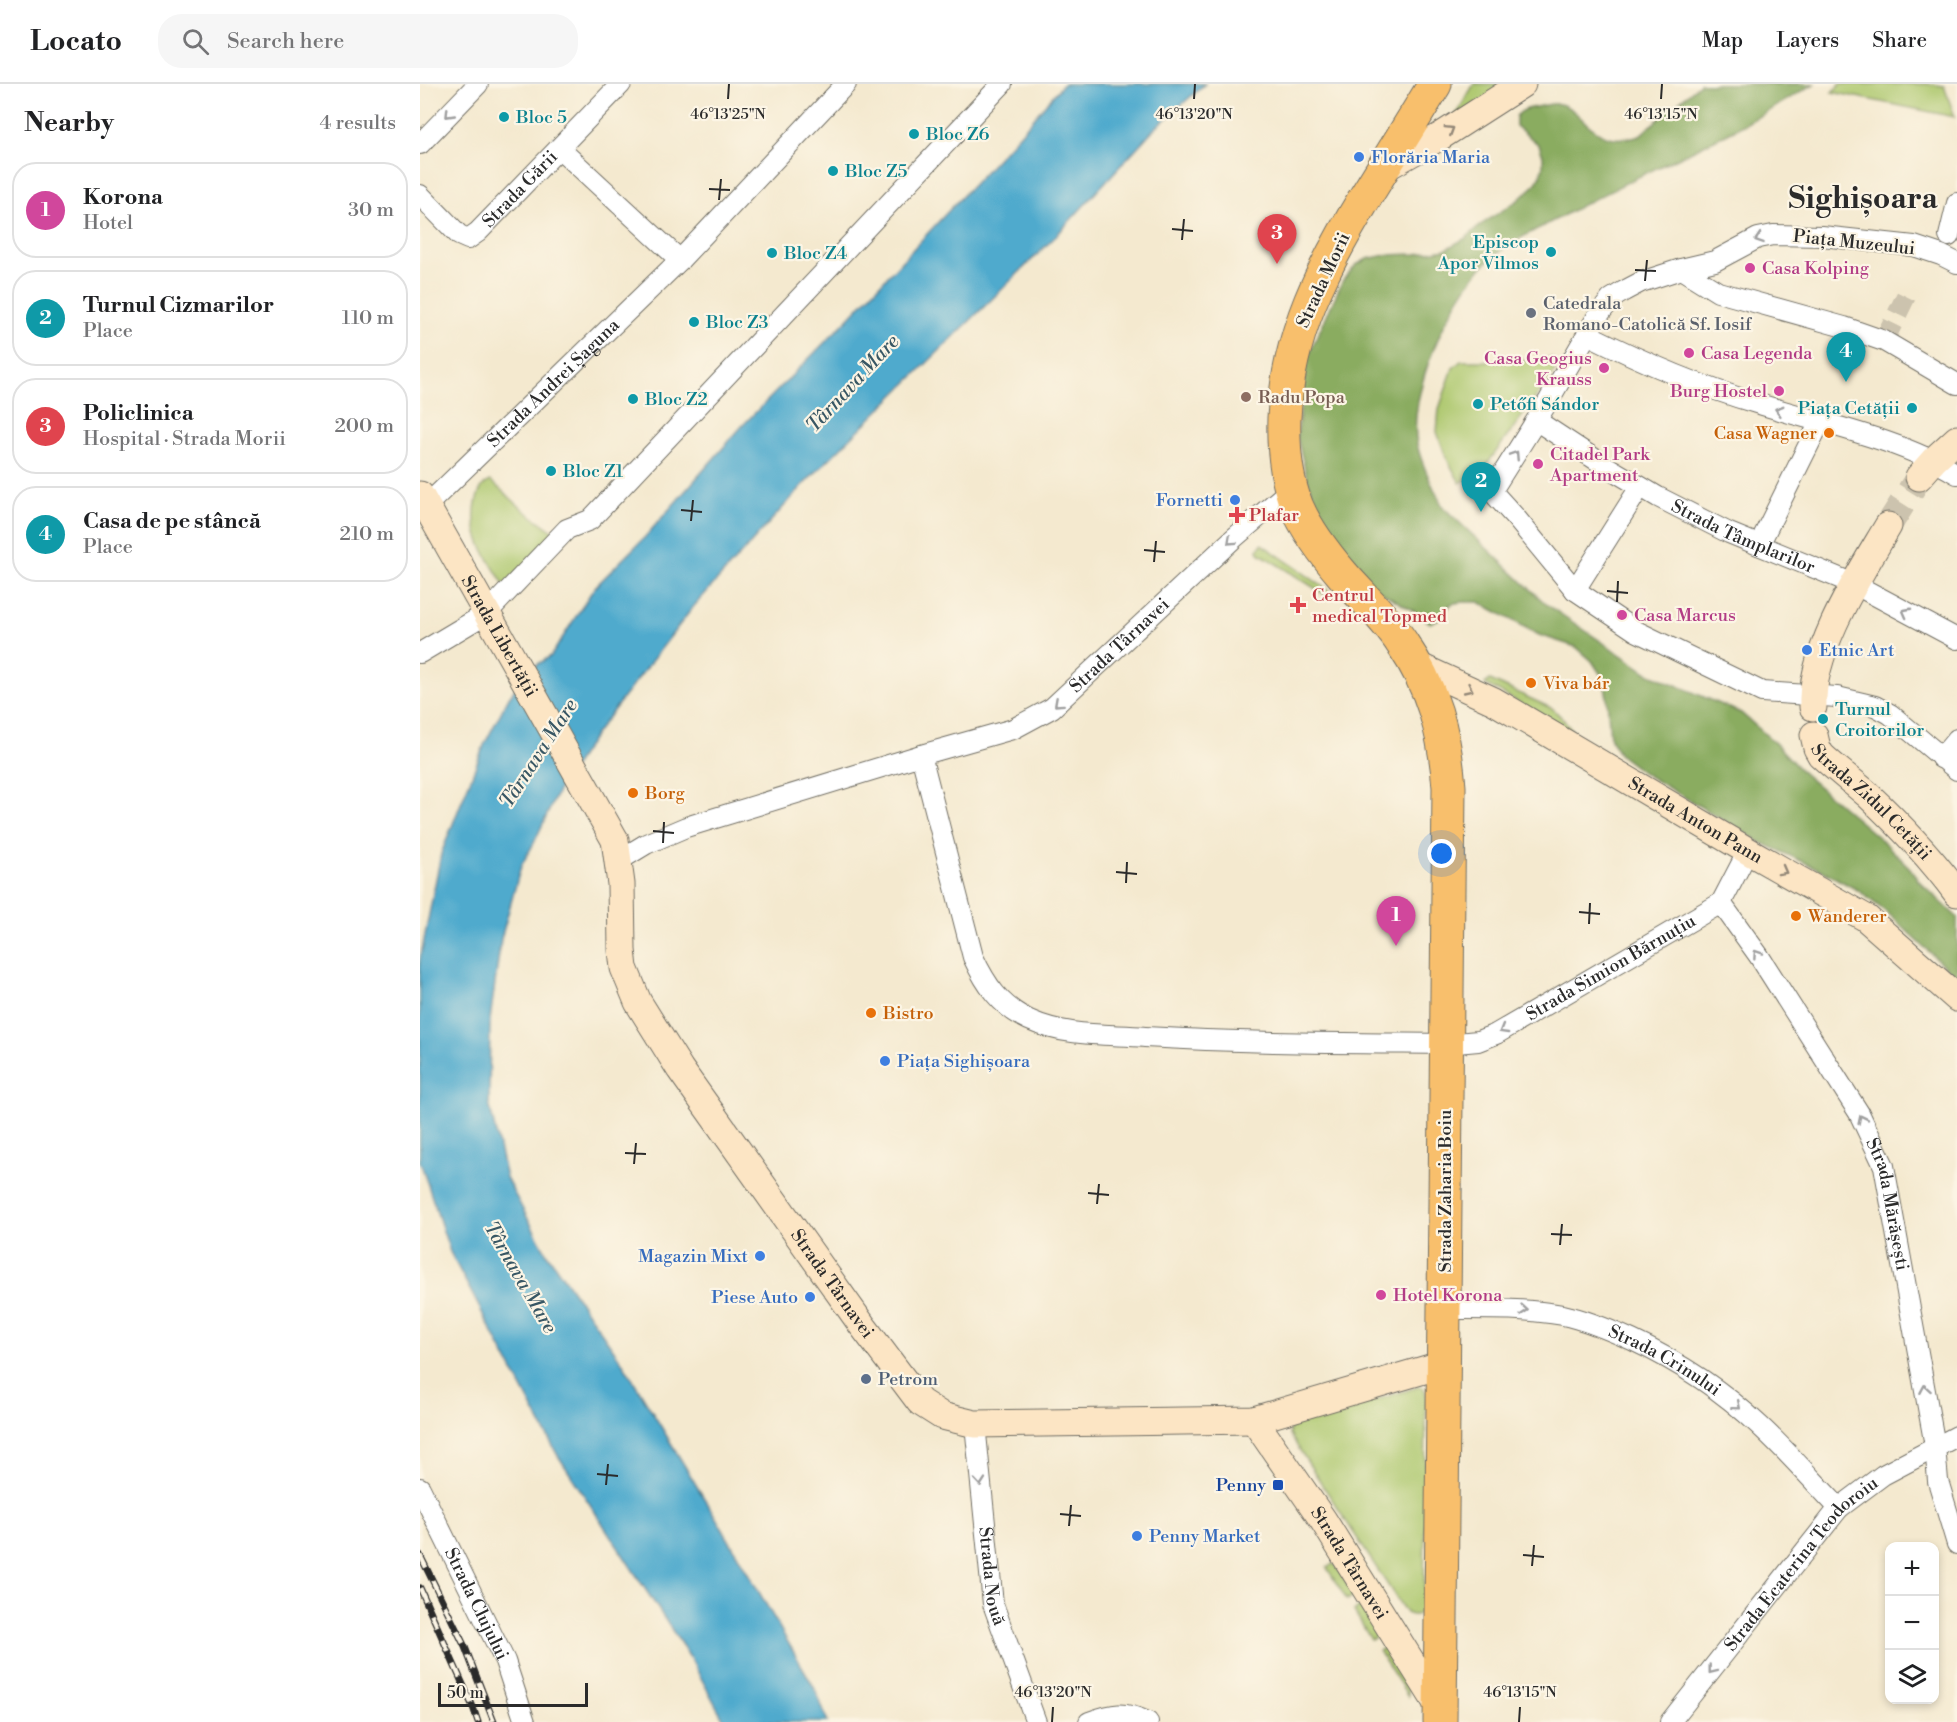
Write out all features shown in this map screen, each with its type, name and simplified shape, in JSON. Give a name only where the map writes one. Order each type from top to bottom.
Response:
[{"type":"highway","points":[[1382,170],[1435,84]]},
{"type":"highway","name":"Strada Morii","points":[[1382,170],[1328,261],[1304,315],[1288,375],[1284,429],[1286,470],[1297,506],[1313,537],[1402,642],[1416,665]]},
{"type":"highway","name":"Strada Zaharia Boiu","points":[[1416,665],[1440,724],[1448,769],[1440,1715]]},
{"type":"street","points":[[423,135],[478,84]]},
{"type":"street","name":"Strada Gării","points":[[420,195],[459,235],[468,239],[478,232],[560,149],[621,84]]},
{"type":"street","name":"Strada Andrei Șaguna","points":[[423,501],[680,260],[846,84]]},
{"type":"street","points":[[420,653],[490,619],[567,529],[590,520],[1002,84]]},
{"type":"street","name":"Strada Morii","points":[[1382,170],[1441,136],[1522,84]]},
{"type":"street","points":[[560,149],[680,260]]},
{"type":"street","name":"Piața Muzeului","points":[[1575,590],[1496,496],[1493,489],[1537,421],[1606,304],[1641,282],[1715,261],[1758,238],[1773,235],[1822,236],[1914,246],[1949,259],[1957,203]]},
{"type":"street","points":[[1681,269],[1718,292],[1844,327],[1884,341],[1954,382]]},
{"type":"street","points":[[1587,334],[1623,352],[1693,381],[1753,403],[1856,433],[1926,468],[1957,474]]},
{"type":"street","name":"Strada Tâmplarilor","points":[[1537,421],[1640,487],[1729,533],[1854,584],[1957,639]]},
{"type":"street","points":[[1759,545],[1820,422]]},
{"type":"street","points":[[1926,468],[1957,440]]},
{"type":"street","points":[[1640,487],[1575,590],[1636,631],[1752,688],[1813,701],[1837,697],[1875,706],[1890,714],[1957,770]]},
{"type":"street","name":"Strada Târnavei","points":[[1291,489],[1234,538],[1052,708],[1013,729],[687,827],[646,844],[616,850],[621,884],[624,968],[638,1002],[680,1069],[920,1402],[942,1416],[975,1424],[1254,1420],[1444,1364]]},
{"type":"street","name":"Strada Libertății","points":[[423,501],[616,850]]},
{"type":"street","points":[[1813,701],[1827,642],[1854,584],[1888,526]]},
{"type":"street","name":"Strada Anton Pann","points":[[1416,665],[1494,701],[1866,918],[1957,998]]},
{"type":"street","name":"Strada Zidul Cetății","points":[[1814,735],[1821,755],[1868,795],[1899,826],[1957,892]]},
{"type":"street","points":[[1941,758],[1957,739]]},
{"type":"street","name":"Strada Simion Bărnuțiu","points":[[921,755],[973,957],[990,990],[1004,1005],[1027,1019],[1044,1026],[1078,1034],[1221,1042],[1446,1044],[1478,1041],[1496,1034],[1721,903]]},
{"type":"street","points":[[1721,903],[1748,851]]},
{"type":"street","name":"Strada Mărășești","points":[[1721,903],[1759,956],[1859,1113],[1884,1166],[1935,1446],[1938,1481],[1957,1544]]},
{"type":"street","name":"Strada Crinului","points":[[1444,1309],[1505,1308],[1566,1316],[1614,1332],[1654,1350],[1722,1393],[1760,1426],[1839,1509]]},
{"type":"street","name":"Strada Târnavei","points":[[1254,1420],[1323,1520],[1440,1715]]},
{"type":"street","name":"Strada Nouă","points":[[975,1424],[990,1592],[1036,1722]]},
{"type":"street","name":"Strada Ecaterina Teodoroiu","points":[[1671,1722],[1839,1509],[1883,1475],[1957,1436]]},
{"type":"street","name":"Strada Clujului","points":[[420,1488],[505,1661],[525,1722]]},
{"type":"street","points":[[1089,1722],[1119,1713],[1148,1722]]},
{"type":"green space","points":[[1474,84],[1517,84],[1450,125]]},
{"type":"green space","points":[[1700,84],[1814,84],[1721,136],[1526,235],[1487,262],[1459,298],[1434,347],[1419,399],[1416,423],[1419,452],[1443,507],[1546,604],[1648,673],[1741,713],[1775,743],[1803,773],[1886,844],[1910,868],[1919,881],[1957,917],[1957,978],[1891,916],[1859,891],[1823,871],[1760,842],[1645,774],[1620,755],[1610,739],[1607,697],[1603,678],[1592,661],[1576,647],[1539,635],[1479,602],[1451,604],[1439,619],[1430,623],[1367,584],[1324,519],[1308,482],[1297,437],[1307,358],[1343,280],[1356,265],[1367,259],[1386,255],[1416,254],[1446,249],[1466,238],[1534,186],[1543,167],[1543,156],[1539,145],[1516,126],[1516,116],[1525,110],[1560,104],[1571,109],[1601,134],[1615,138],[1631,137],[1640,135]]},
{"type":"green space","points":[[1841,84],[1944,86],[1955,117],[1832,92]]},
{"type":"green space","points":[[1552,358],[1555,371],[1482,471],[1460,483],[1446,457],[1437,432],[1439,409],[1453,368],[1461,361]]},
{"type":"green space","points":[[491,481],[525,511],[554,532],[508,591],[482,547],[475,524],[479,492],[483,485]]},
{"type":"green space","points":[[1262,544],[1332,593],[1329,597],[1259,553],[1258,549]]},
{"type":"green space","points":[[1490,680],[1553,709],[1573,732],[1485,684]]},
{"type":"green space","points":[[1423,1387],[1426,1393],[1424,1609],[1414,1615],[1406,1613],[1290,1435],[1290,1429],[1294,1425]]},
{"type":"green space","points":[[1334,1563],[1355,1595],[1347,1600],[1327,1568]]},
{"type":"green space","points":[[1362,1605],[1380,1634],[1371,1640],[1354,1611]]},
{"type":"green space","points":[[1390,1644],[1408,1672],[1408,1696],[1379,1651]]},
{"type":"water","name":"Târnava Mare","points":[[1063,84],[1205,84],[1154,129],[1055,237],[806,482],[694,606],[596,733],[559,789],[521,866],[501,939],[490,1020],[489,1103],[506,1178],[547,1254],[624,1365],[719,1523],[814,1687],[828,1722],[725,1722],[689,1656],[557,1454],[450,1252],[420,1161],[420,960],[441,854],[484,745],[509,697],[530,669],[551,656],[594,588],[645,537],[743,425],[848,319],[1020,134]]},
{"type":"tunnel","points":[[1884,341],[1907,294]]},
{"type":"tunnel","points":[[1888,526],[1919,477]]},
{"type":"railway","points":[[420,1555],[465,1647],[494,1722]]},
{"type":"railway","points":[[420,1588],[478,1722]]},
{"type":"place","name":"Bloc 5","points":[[504,117]]},
{"type":"place","name":"Bloc Z6","points":[[914,134]]},
{"type":"place","name":"Florăria Maria","points":[[1359,157]]},
{"type":"place","name":"Bloc Z5","points":[[833,171]]},
{"type":"place","name":"Episcop Apor Vilmos","points":[[1551,252]]},
{"type":"place","name":"Bloc Z4","points":[[772,253]]},
{"type":"place","name":"Policlinica","points":[[1277,264]]},
{"type":"place","name":"Casa Kolping","points":[[1750,268]]},
{"type":"place","name":"Catedrala Romano-Catolică Sf. Iosif","points":[[1531,313]]},
{"type":"place","name":"Bloc Z3","points":[[694,322]]},
{"type":"place","name":"Casa Legenda","points":[[1689,353]]},
{"type":"place","name":"Casa Geogius Krauss","points":[[1604,368]]},
{"type":"place","name":"Casa de pe stâncă","points":[[1846,382]]},
{"type":"place","name":"Burg Hostel","points":[[1779,391]]},
{"type":"place","name":"Radu Popa","points":[[1246,397]]},
{"type":"place","name":"Bloc Z2","points":[[633,399]]},
{"type":"place","name":"Petőfi Sándor","points":[[1478,404]]},
{"type":"place","name":"Piața Cetății","points":[[1912,408]]},
{"type":"place","name":"Casa Wagner","points":[[1829,433]]},
{"type":"place","name":"Citadel Park Apartment","points":[[1538,464]]},
{"type":"place","name":"Bloc Z1","points":[[551,471]]},
{"type":"place","name":"Fornetti","points":[[1235,500]]},
{"type":"place","name":"Turnul Cizmarilor","points":[[1481,512]]},
{"type":"place","name":"Plafar","points":[[1237,515]]},
{"type":"place","name":"Centrul medical Topmed","points":[[1298,605]]},
{"type":"place","name":"Casa Marcus","points":[[1622,615]]},
{"type":"place","name":"Etnic Art","points":[[1807,650]]},
{"type":"place","name":"Viva bár","points":[[1531,683]]},
{"type":"place","name":"Turnul Croitorilor","points":[[1823,719]]},
{"type":"place","name":"Borg","points":[[633,793]]},
{"type":"place","name":"Wanderer","points":[[1796,916]]},
{"type":"place","name":"Korona","points":[[1396,946]]},
{"type":"place","name":"Bistro","points":[[871,1013]]},
{"type":"place","name":"Piața Sighișoara","points":[[885,1061]]},
{"type":"place","name":"Magazin Mixt","points":[[760,1256]]},
{"type":"place","name":"Hotel Korona","points":[[1381,1295]]},
{"type":"place","name":"Piese Auto","points":[[810,1297]]},
{"type":"place","name":"Petrom","points":[[866,1379]]},
{"type":"place","name":"Penny","points":[[1278,1485]]},
{"type":"place","name":"Penny Market","points":[[1137,1536]]},
{"type":"district","name":"Sighișoara","points":[[1863,198]]}]
